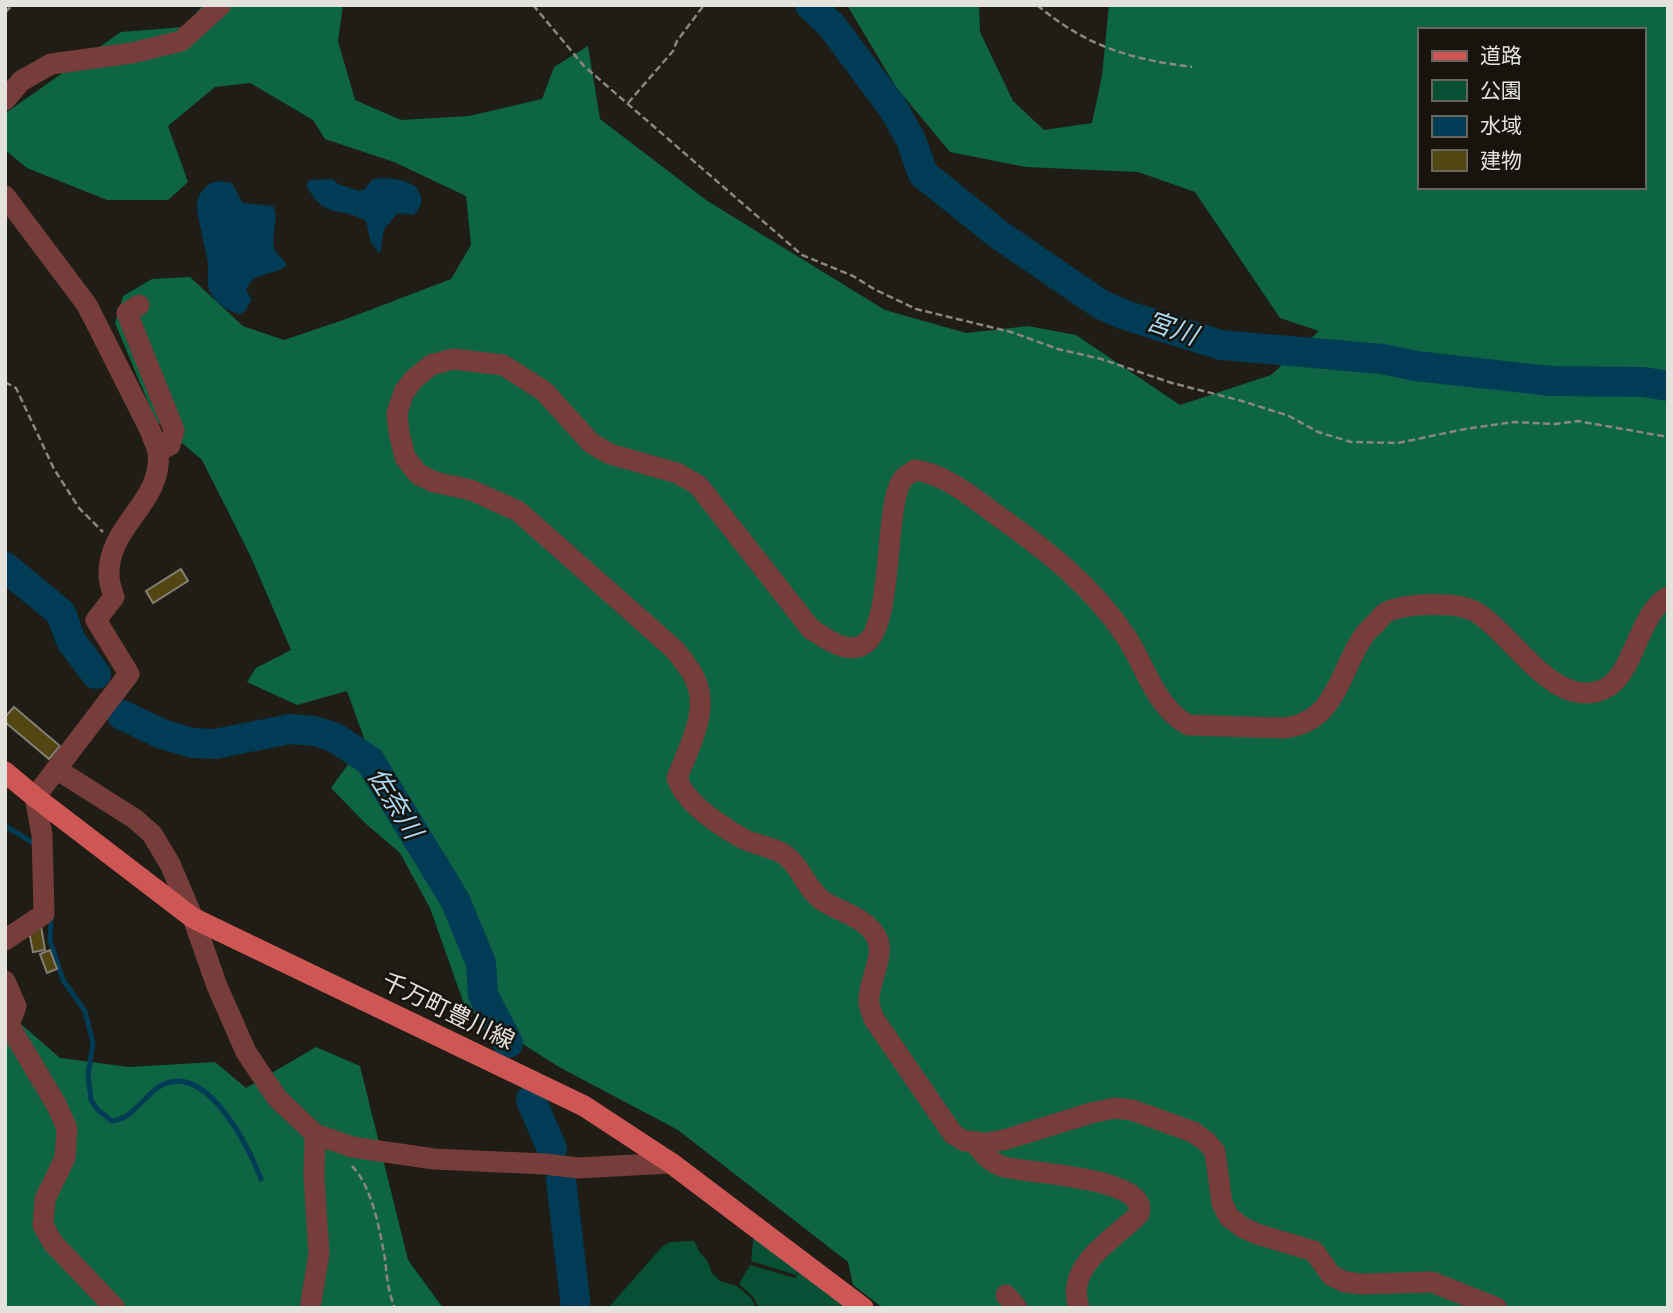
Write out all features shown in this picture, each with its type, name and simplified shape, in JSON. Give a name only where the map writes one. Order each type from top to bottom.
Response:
[{"type":"main road","name":"千万町豊川線","points":[[5,772],[193,918],[584,1106],[671,1163],[863,1308]]},
{"type":"street","points":[[5,100],[21,81],[51,64],[132,53],[181,41],[222,5]]},
{"type":"street","points":[[5,196],[87,305],[150,430],[158,451],[159,464],[151,492],[115,545],[108,577],[114,597],[96,620],[129,674],[35,797],[42,835],[44,914],[5,940]]},
{"type":"street","points":[[139,305],[127,313],[174,430],[170,445],[158,451]]},
{"type":"street","points":[[1497,1308],[1432,1282],[1345,1282],[1331,1275],[1314,1251],[1242,1227],[1229,1217],[1222,1203],[1215,1152],[1207,1142],[1193,1132],[1132,1110],[1115,1108],[1091,1113],[1004,1140],[975,1143],[953,1134],[892,1049],[874,1019],[869,1002],[880,944],[874,933],[862,922],[810,890],[794,863],[782,853],[743,839],[695,806],[681,789],[677,778],[692,741],[699,710],[698,688],[674,649],[518,512],[471,490],[434,482],[418,474],[405,457],[397,413],[404,393],[414,379],[431,365],[453,359],[503,365],[519,373],[552,398],[591,443],[610,454],[677,473],[698,485],[811,629],[831,642],[848,647],[861,646],[871,638],[877,624],[887,575],[896,496],[903,478],[915,470],[935,474],[974,498],[1055,557],[1105,608],[1127,639],[1165,706],[1176,718],[1188,725],[1282,728],[1295,727],[1311,720],[1334,696],[1365,634],[1384,613],[1401,607],[1449,605],[1475,611],[1551,682],[1575,691],[1592,693],[1609,688],[1618,677],[1652,613],[1661,600],[1668,597]]},
{"type":"street","points":[[55,769],[135,819],[152,834],[170,864],[217,986],[246,1052],[276,1098],[315,1134],[352,1147],[434,1159],[578,1168],[671,1163]]},
{"type":"street","points":[[5,981],[16,1006],[9,1025],[56,1104],[67,1128],[65,1158],[45,1199],[43,1225],[53,1243],[115,1308]]},
{"type":"street","points":[[310,1308],[318,1254],[315,1134]]},
{"type":"street","points":[[975,1143],[982,1154],[1007,1168],[1114,1186],[1139,1202],[1139,1214],[1102,1247],[1080,1275],[1077,1286],[1079,1308]]},
{"type":"path","points":[[5,12],[13,5]]},
{"type":"path","points":[[533,5],[584,66],[802,255],[853,276],[916,309],[1011,332],[1058,349],[1242,401],[1289,416],[1318,432],[1351,442],[1398,443],[1514,422],[1555,424],[1578,421],[1668,437]]},
{"type":"path","points":[[628,103],[673,51],[677,41],[704,5]]},
{"type":"path","points":[[1037,5],[1061,26],[1108,49],[1150,62],[1192,67]]},
{"type":"path","points":[[5,382],[16,388],[54,469],[79,508],[115,545]]},
{"type":"path","points":[[352,1165],[369,1193],[389,1294],[395,1308]]},
{"type":"green space","points":[[203,5],[343,5],[338,41],[355,100],[401,120],[469,116],[542,99],[554,67],[588,46],[600,119],[706,200],[885,310],[966,333],[1028,326],[1076,335],[1180,405],[1271,375],[1319,331],[1280,318],[1195,192],[1138,172],[1026,167],[950,152],[896,87],[847,5],[979,5],[980,32],[1013,101],[1044,130],[1092,123],[1102,76],[1109,5],[1668,5],[1668,1308],[883,1308],[853,1285],[848,1262],[678,1130],[559,1067],[465,1007],[430,908],[400,853],[365,823],[331,788],[365,741],[347,691],[297,705],[247,682],[256,668],[291,650],[250,555],[202,460],[156,421],[115,323],[123,296],[152,279],[190,277],[243,326],[284,340],[349,318],[451,279],[471,245],[466,196],[394,162],[325,139],[313,120],[250,83],[215,87],[168,126],[188,182],[168,200],[107,200],[27,168],[5,150],[7,112],[121,32],[184,27]]},
{"type":"green space","points":[[5,1010],[60,1058],[129,1067],[215,1062],[246,1088],[316,1047],[360,1066],[408,1260],[443,1308],[5,1308]]},
{"type":"green space","points":[[754,1234],[799,1268],[796,1275],[751,1261]]},
{"type":"green space","points":[[694,1241],[712,1273],[720,1281],[737,1286],[751,1298],[756,1308],[608,1308],[662,1247],[670,1242]]},
{"type":"green space","points":[[750,1265],[795,1278],[800,1269],[853,1308],[759,1308],[753,1297],[739,1284]]},
{"type":"water","points":[[384,178],[413,185],[419,192],[421,205],[413,215],[398,213],[384,229],[380,254],[371,243],[366,221],[320,204],[306,185],[310,180],[332,179],[338,184],[359,191],[365,189],[373,179]]},
{"type":"water","points":[[219,181],[232,183],[243,203],[273,206],[276,216],[274,247],[287,265],[258,277],[249,284],[246,291],[252,299],[240,314],[219,303],[208,286],[208,265],[197,202],[205,188]]},
{"type":"building","points":[[181,569],[188,581],[153,603],[146,591]]},
{"type":"building","points":[[14,707],[60,746],[49,759],[5,722],[5,717]]},
{"type":"building","points":[[40,920],[45,950],[33,952],[28,926]]},
{"type":"building","points":[[50,950],[57,969],[47,973],[40,954]]},
{"type":"waterway","name":"宮川","points":[[810,5],[832,26],[893,108],[911,140],[923,174],[998,234],[1100,304],[1125,315],[1221,345],[1382,359],[1416,366],[1551,381],[1644,382],[1668,386]]},
{"type":"waterway","name":"佐奈川","points":[[5,567],[61,613],[71,641],[96,674]]},
{"type":"waterway","name":"佐奈川","points":[[122,715],[162,734],[192,743],[215,744],[290,729],[314,731],[334,737],[370,761],[455,900],[481,963],[483,995],[508,1043]]},
{"type":"waterway","points":[[5,826],[35,844]]},
{"type":"waterway","points":[[51,916],[50,940],[63,980],[85,1011],[93,1043],[88,1075],[91,1100],[98,1110],[112,1121],[133,1111],[164,1084],[180,1081],[196,1086],[211,1097],[237,1130],[261,1179]]},
{"type":"waterway","name":"佐奈川","points":[[531,1100],[552,1149]]},
{"type":"waterway","name":"佐奈川","points":[[561,1180],[576,1308]]}]
